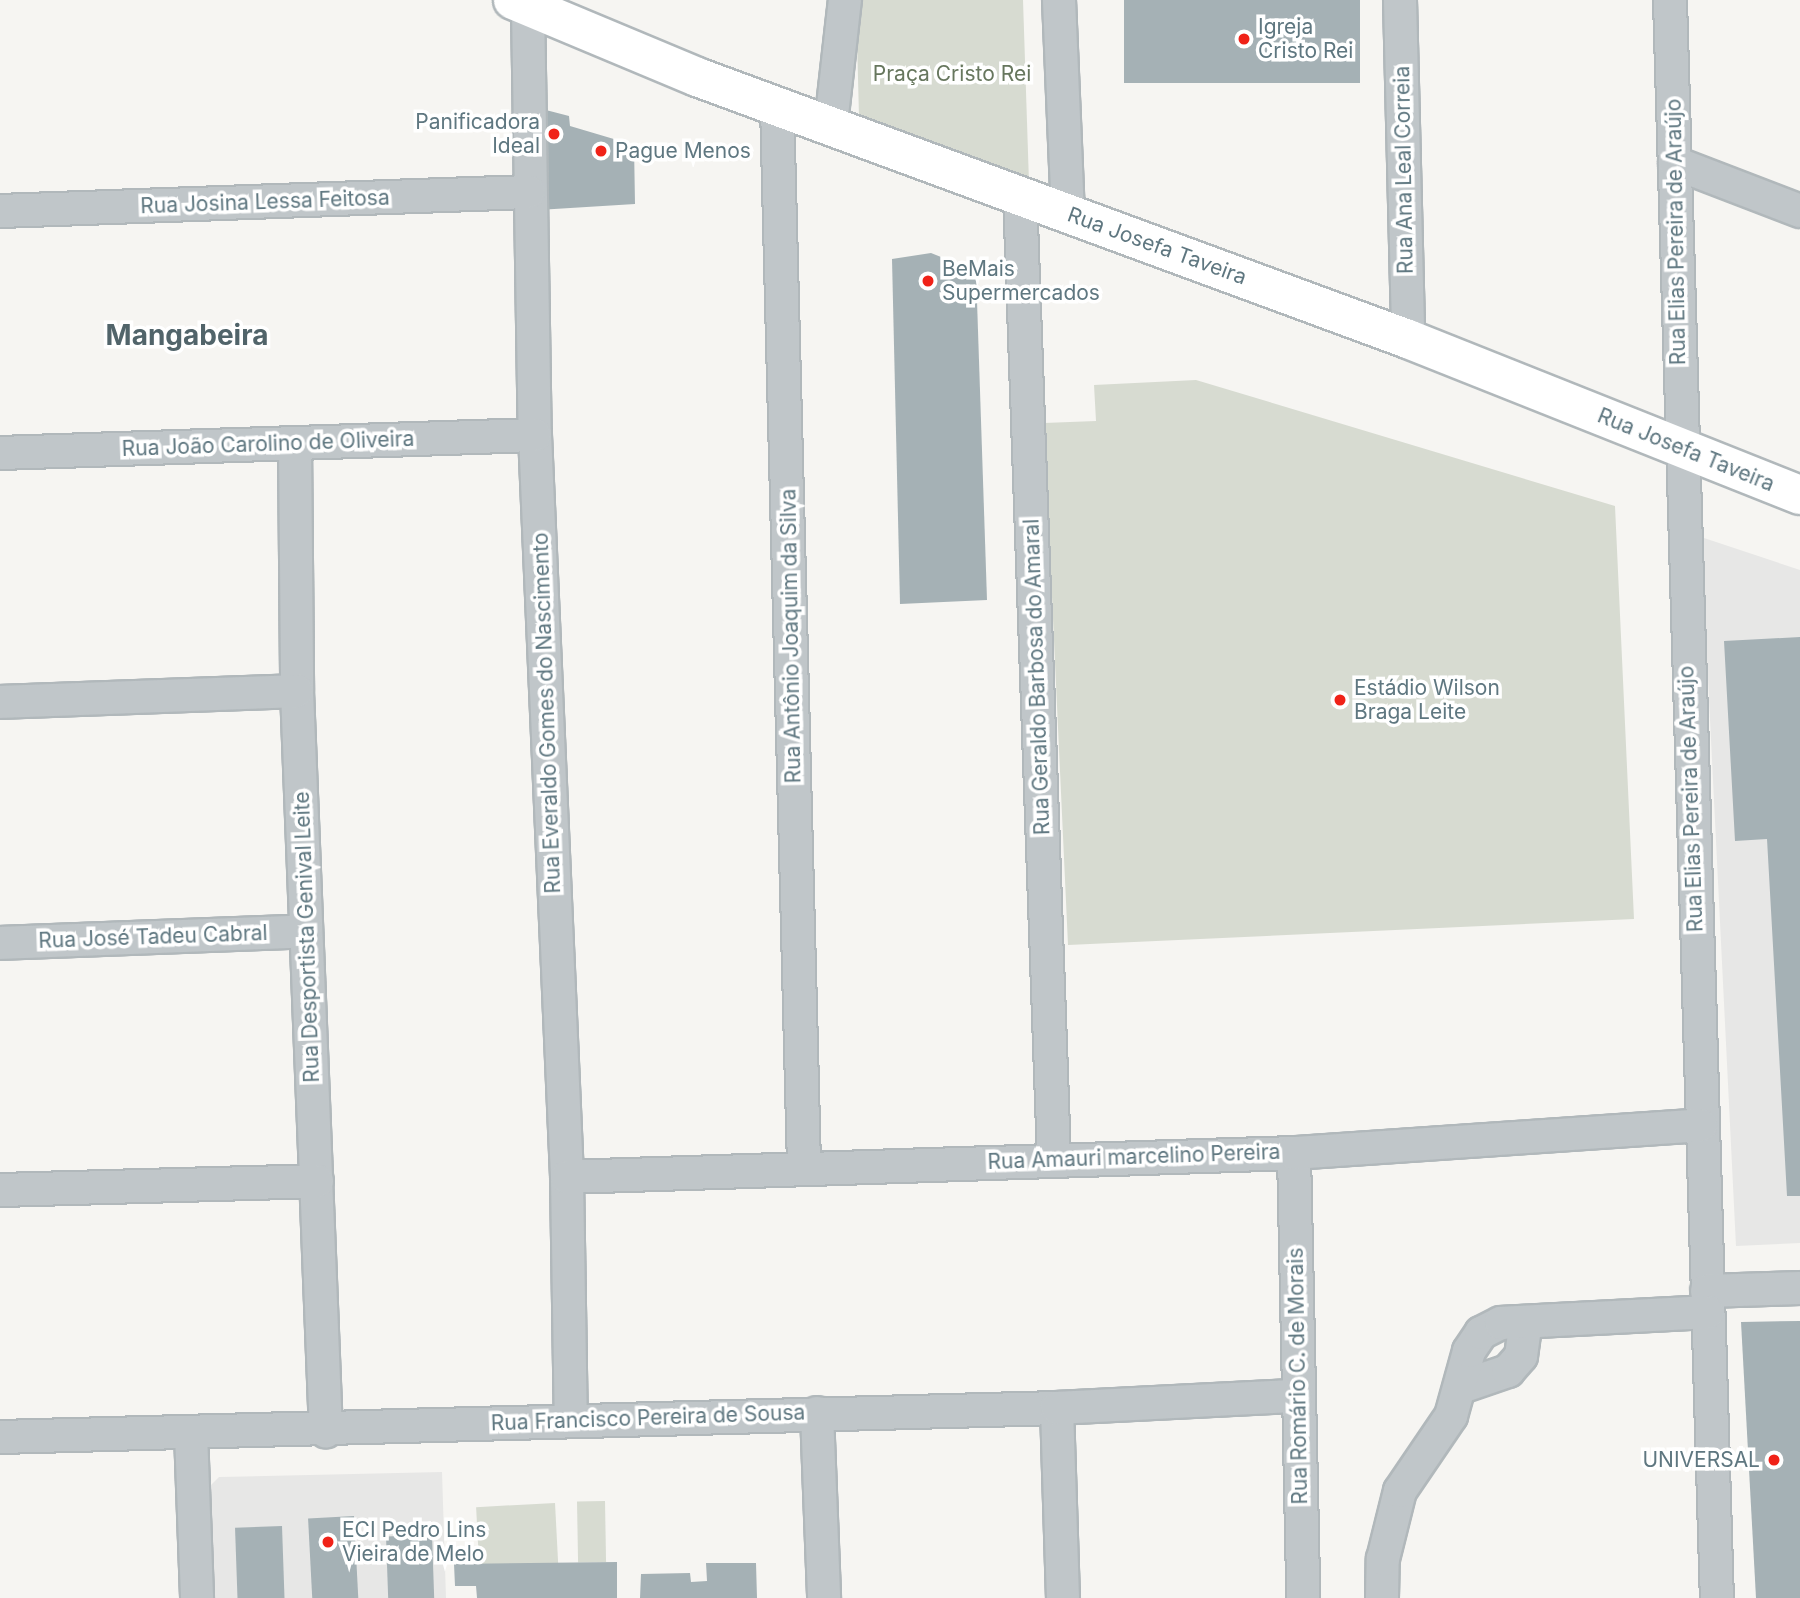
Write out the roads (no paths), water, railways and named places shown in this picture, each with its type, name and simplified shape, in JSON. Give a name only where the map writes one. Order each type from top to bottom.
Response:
[{"type":"main road","name":"Rua Josefa Taveira","points":[[521,3],[777,106],[1408,339],[1800,495]]},
{"type":"street","points":[[831,124],[845,0]]},
{"type":"street","points":[[1059,0],[1068,212]]},
{"type":"street","name":"Rua Ana Leal Correia","points":[[1400,0],[1408,339]]},
{"type":"street","name":"Rua Elias Pereira de Araújo","points":[[1670,0],[1717,1598]]},
{"type":"street","name":"Rua Everaldo Gomes do Nascimento","points":[[521,3],[567,1177],[571,1419]]},
{"type":"street","name":"Rua Antônio Joaquim da Silva","points":[[777,106],[804,1167]]},
{"type":"street","points":[[1675,163],[1800,211]]},
{"type":"street","name":"Rua Josina Lessa Feitosa","points":[[0,212],[529,192]]},
{"type":"street","name":"Rua Geraldo Barbosa do Amaral","points":[[1020,194],[1054,1159]]},
{"type":"street","name":"Rua João Carolino de Oliveira","points":[[0,453],[536,435]]},
{"type":"street","name":"Rua Desportista Genival Leite","points":[[295,444],[297,691],[326,1431]]},
{"type":"street","points":[[0,702],[297,691]]},
{"type":"street","name":"Rua José Tadeu Cabral","points":[[0,943],[306,931]]},
{"type":"street","name":"Rua Amauri marcelino Pereira","points":[[567,1177],[804,1167],[1294,1153],[1701,1125]]},
{"type":"street","name":"Rua Romário C. de Morais","points":[[1294,1153],[1296,1396],[1303,1598]]},
{"type":"street","points":[[0,1190],[317,1181]]},
{"type":"street","points":[[1382,1598],[1383,1559],[1400,1491],[1451,1416],[1469,1351],[1481,1333],[1501,1323],[1800,1288]]},
{"type":"street","points":[[1461,1387],[1508,1371],[1521,1356],[1526,1321]]},
{"type":"street","name":"Rua Francisco Pereira de Sousa","points":[[0,1437],[326,1431],[571,1419],[1057,1408],[1296,1396]]},
{"type":"street","points":[[1057,1408],[1063,1598]]},
{"type":"street","points":[[817,1412],[824,1598]]},
{"type":"street","points":[[191,1433],[197,1598]]},
{"type":"place","name":"Igreja Cristo Rei","points":[[1244,39]]},
{"type":"place","name":"Panificadora Ideal","points":[[554,134]]},
{"type":"place","name":"Pague Menos","points":[[601,151]]},
{"type":"place","name":"BeMais Supermercados","points":[[928,281]]},
{"type":"place","name":"Estádio Wilson Braga Leite","points":[[1340,700]]},
{"type":"place","name":"UNIVERSAL","points":[[1774,1460]]},
{"type":"place","name":"ECI Pedro Lins Vieira de Melo","points":[[328,1542]]},
{"type":"district","name":"Mangabeira","points":[[187,335]]},
{"type":"park label","name":"Praça Cristo Rei","points":[[952,74]]}]
